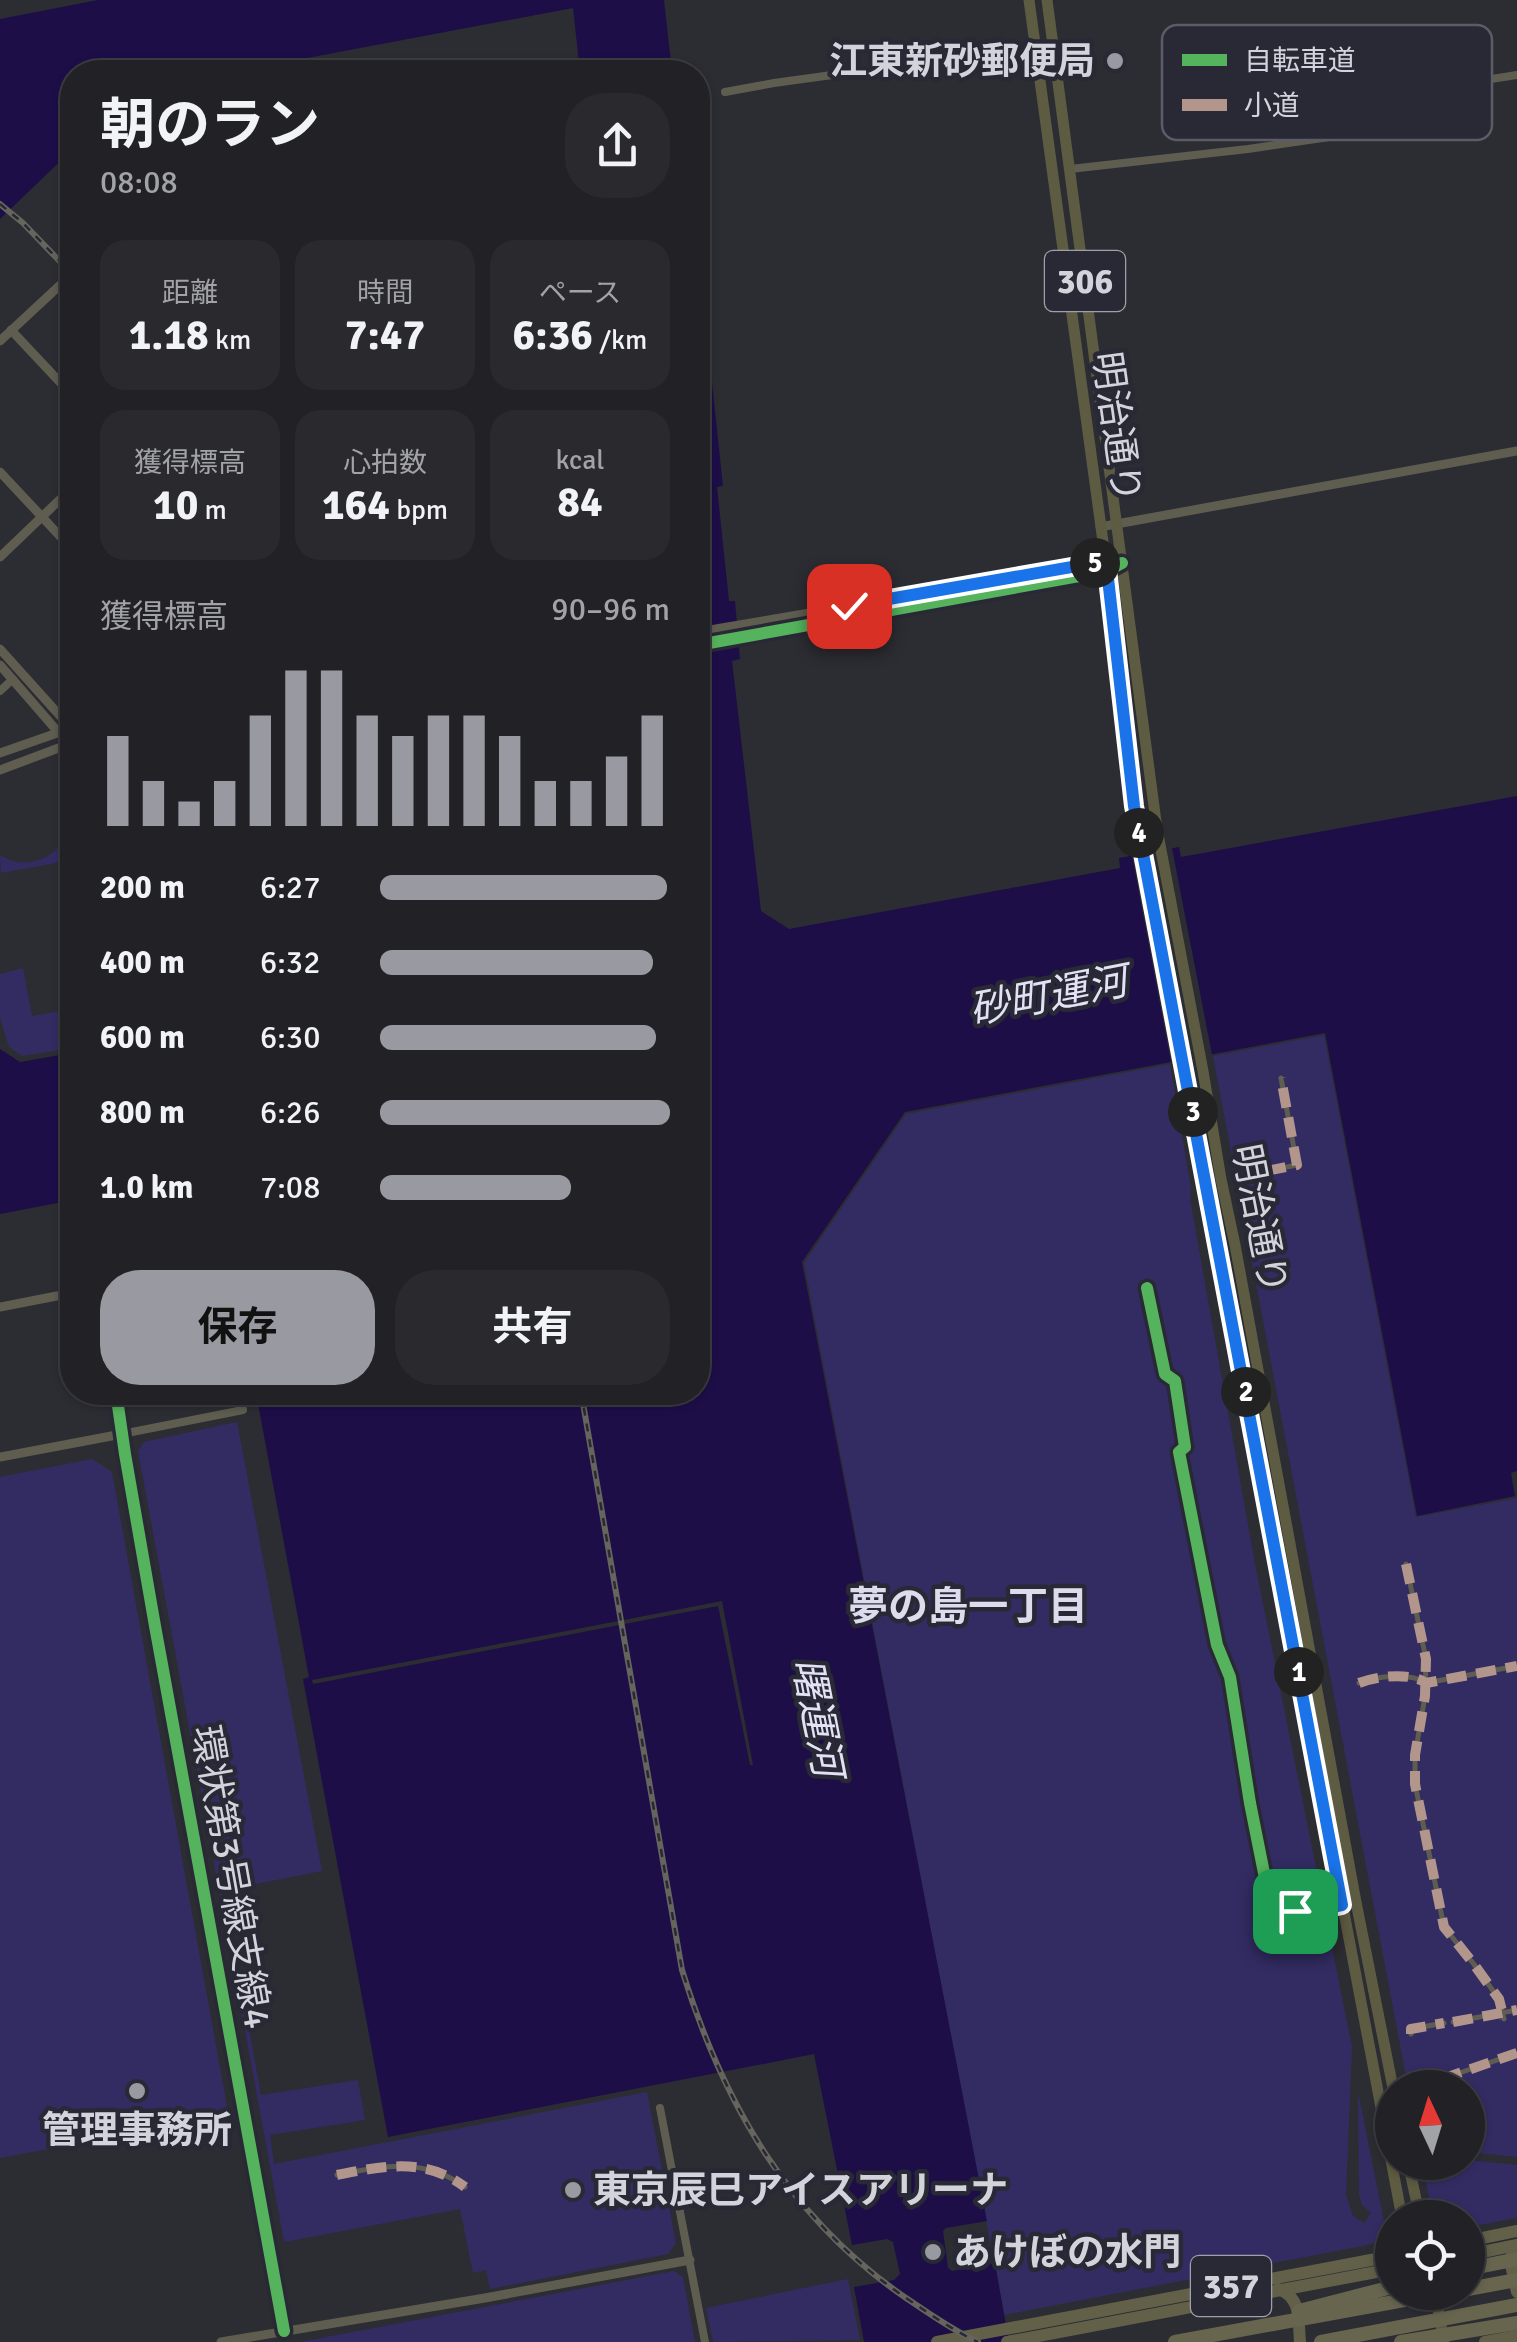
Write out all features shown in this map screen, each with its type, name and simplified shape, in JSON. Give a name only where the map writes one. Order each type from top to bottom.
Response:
[{"type":"highway","points":[[1485,2238],[1517,2231]]},
{"type":"highway","points":[[1485,2252],[1517,2247]]},
{"type":"highway","points":[[1517,2247],[1510,2260],[1517,2292]]},
{"type":"highway","name":"357","points":[[937,2342],[1375,2259]]},
{"type":"highway","points":[[1485,2266],[1517,2259]]},
{"type":"highway","name":"357","points":[[1007,2342],[1375,2272]]},
{"type":"highway","points":[[1485,2286],[1517,2280]]},
{"type":"highway","points":[[1206,2291],[1225,2294],[1271,2288],[1286,2292],[1297,2306],[1300,2342]]},
{"type":"highway","points":[[1246,2328],[1375,2291]]},
{"type":"highway","points":[[1175,2342],[1375,2305]]},
{"type":"highway","points":[[1320,2342],[1517,2305]]},
{"type":"highway","points":[[1401,2342],[1517,2323]]},
{"type":"highway","points":[[1485,2342],[1517,2336]]},
{"type":"main road","name":"明治通り","points":[[1029,0],[1106,566],[1134,806],[1399,2200]]},
{"type":"main road","name":"明治通り","points":[[1047,0],[1157,829],[1389,2070]]},
{"type":"main road","points":[[1420,2310],[1426,2342]]},
{"type":"main road","points":[[1438,2310],[1444,2342]]},
{"type":"street","points":[[725,92],[1035,47]]},
{"type":"street","points":[[1492,79],[1517,75]]},
{"type":"street","points":[[1070,169],[1316,140]]},
{"type":"street","points":[[0,341],[60,285]]},
{"type":"street","points":[[11,330],[60,382]]},
{"type":"street","points":[[1100,527],[1517,451]]},
{"type":"street","points":[[0,472],[60,536]]},
{"type":"street","points":[[0,557],[60,500]]},
{"type":"street","points":[[710,642],[1122,563]]},
{"type":"street","points":[[710,630],[1106,566]]},
{"type":"street","points":[[0,649],[60,722]]},
{"type":"street","points":[[0,665],[58,732],[0,753]]},
{"type":"street","points":[[0,691],[13,679]]},
{"type":"street","points":[[0,770],[60,742]]},
{"type":"street","points":[[1266,1171],[1297,1165],[1281,1078]]},
{"type":"street","points":[[1148,1288],[1165,1374],[1174,1381],[1185,1446],[1179,1452],[1217,1646],[1230,1676],[1267,1888],[1281,1906],[1295,1911],[1342,1905]]},
{"type":"street","points":[[0,1307],[60,1295]]},
{"type":"street","name":"環状第3号線支線4","points":[[118,1405],[284,2330]]},
{"type":"street","points":[[0,1458],[243,1410],[242,1405]]},
{"type":"street","points":[[1406,1564],[1426,1659],[1414,1770],[1444,1928],[1499,1999],[1504,2016]]},
{"type":"street","points":[[1359,1683],[1416,1677],[1426,1683],[1517,1666]]},
{"type":"street","points":[[1453,2022],[1504,2016],[1517,2010]]},
{"type":"street","points":[[1411,2034],[1411,2029],[1444,2023]]},
{"type":"street","points":[[1467,2070],[1517,2052]]},
{"type":"street","points":[[660,2108],[705,2342]]},
{"type":"street","points":[[337,2175],[410,2165],[445,2174],[465,2187]]},
{"type":"street","points":[[221,2342],[690,2260]]},
{"type":"shaded area","points":[[60,845],[60,862],[1,873],[0,855],[22,862],[45,858]]},
{"type":"shaded area","points":[[23,968],[32,1016],[60,1011],[60,1050],[22,1056],[9,1047],[0,1018],[0,974]]},
{"type":"shaded area","points":[[1324,1035],[1416,1517],[1517,1498],[1517,2157],[1485,2154],[1485,2070],[1405,2070],[1213,1056]]},
{"type":"shaded area","points":[[1170,1064],[1255,1564],[1352,2047],[1346,2195],[1353,2216],[1364,2223],[1371,2213],[1362,2205],[1359,2194],[1358,2092],[1380,2200],[1375,2200],[1373,2244],[1004,2315],[804,1263],[906,1114]]},
{"type":"shaded area","points":[[237,1422],[322,1871],[224,1890],[261,2095],[358,2080],[365,2120],[270,2135],[274,2164],[647,2092],[676,2243],[668,2254],[490,2289],[486,2270],[473,2273],[460,2209],[284,2242],[138,1451],[144,1442]]},
{"type":"shaded area","points":[[92,1459],[112,1472],[227,2106],[220,2117],[0,2158],[0,1477]]},
{"type":"shaded area","points":[[1485,2162],[1517,2165],[1517,2218],[1485,2224],[1485,2200],[1430,2200],[1425,2180],[1485,2180]]},
{"type":"shaded area","points":[[674,2271],[683,2277],[695,2342],[300,2342]]},
{"type":"shaded area","points":[[848,2279],[860,2340],[713,2342],[706,2308]]},
{"type":"water","points":[[98,0],[664,0],[671,60],[579,60],[573,8],[297,60],[60,60],[60,162],[0,219],[0,19]]},
{"type":"water","points":[[710,364],[723,486],[717,487],[729,601],[735,601],[740,659],[732,661],[761,911],[789,929],[1120,868],[1119,858],[1179,847],[1181,857],[1517,796],[1517,1471],[1511,1473],[1515,1496],[1417,1516],[1325,1033],[905,1112],[802,1262],[987,2221],[943,2231],[948,2268],[952,2271],[995,2263],[1009,2342],[864,2342],[854,2287],[894,2280],[900,2274],[893,2242],[887,2239],[852,2245],[814,2054],[388,2137],[303,1679],[309,1677],[258,1405],[710,1405]]},
{"type":"water","points":[[0,1049],[20,1062],[60,1055],[60,1203],[0,1214]]},
{"type":"pier","points":[[1171,843],[1213,1060],[1172,1067],[1131,850]]},
{"type":"pier","points":[[722,1601],[753,1765],[718,1606],[313,1684],[312,1680]]},
{"type":"railway","points":[[0,204],[60,262]]},
{"type":"railway","points":[[583,1405],[682,1970],[718,2066],[766,2154],[827,2232],[906,2298],[978,2342]]},
{"type":"marked path","points":[[1266,1171],[1297,1165],[1281,1078]]},
{"type":"marked path","points":[[1406,1564],[1426,1659],[1415,1784],[1444,1927],[1499,1999],[1504,2019]]},
{"type":"marked path","points":[[1359,1683],[1393,1676],[1426,1683],[1517,1666]]},
{"type":"marked path","points":[[1453,2022],[1517,2010]]},
{"type":"marked path","points":[[1411,2034],[1411,2029],[1444,2023]]},
{"type":"marked path","points":[[1468,2070],[1517,2053]]},
{"type":"marked path","points":[[337,2175],[403,2166],[435,2171],[465,2187]]},
{"type":"cycle path","points":[[710,643],[1107,571],[1122,563]]},
{"type":"cycle path","points":[[1147,1288],[1165,1374],[1175,1381],[1185,1447],[1179,1452],[1217,1645],[1230,1677],[1267,1888],[1281,1905],[1290,1909],[1342,1905]]},
{"type":"cycle path","points":[[118,1405],[284,2331]]},
{"type":"place","name":"江東新砂郵便局","points":[[1115,61]]},
{"type":"place","name":"管理事務所","points":[[137,2091]]},
{"type":"place","name":"東京辰巳アイスアリーナ","points":[[573,2190]]},
{"type":"place","name":"あけぼの水門","points":[[933,2252]]},
{"type":"district","name":"夢の島一丁目","points":[[968,1606]]},
{"type":"route","points":[[849,606],[1106,561],[1134,806],[1342,1905],[1295,1911]]},
{"type":"water label","name":"砂町運河","points":[[1048,995]]},
{"type":"water label","name":"曙運河","points":[[818,1717]]}]
